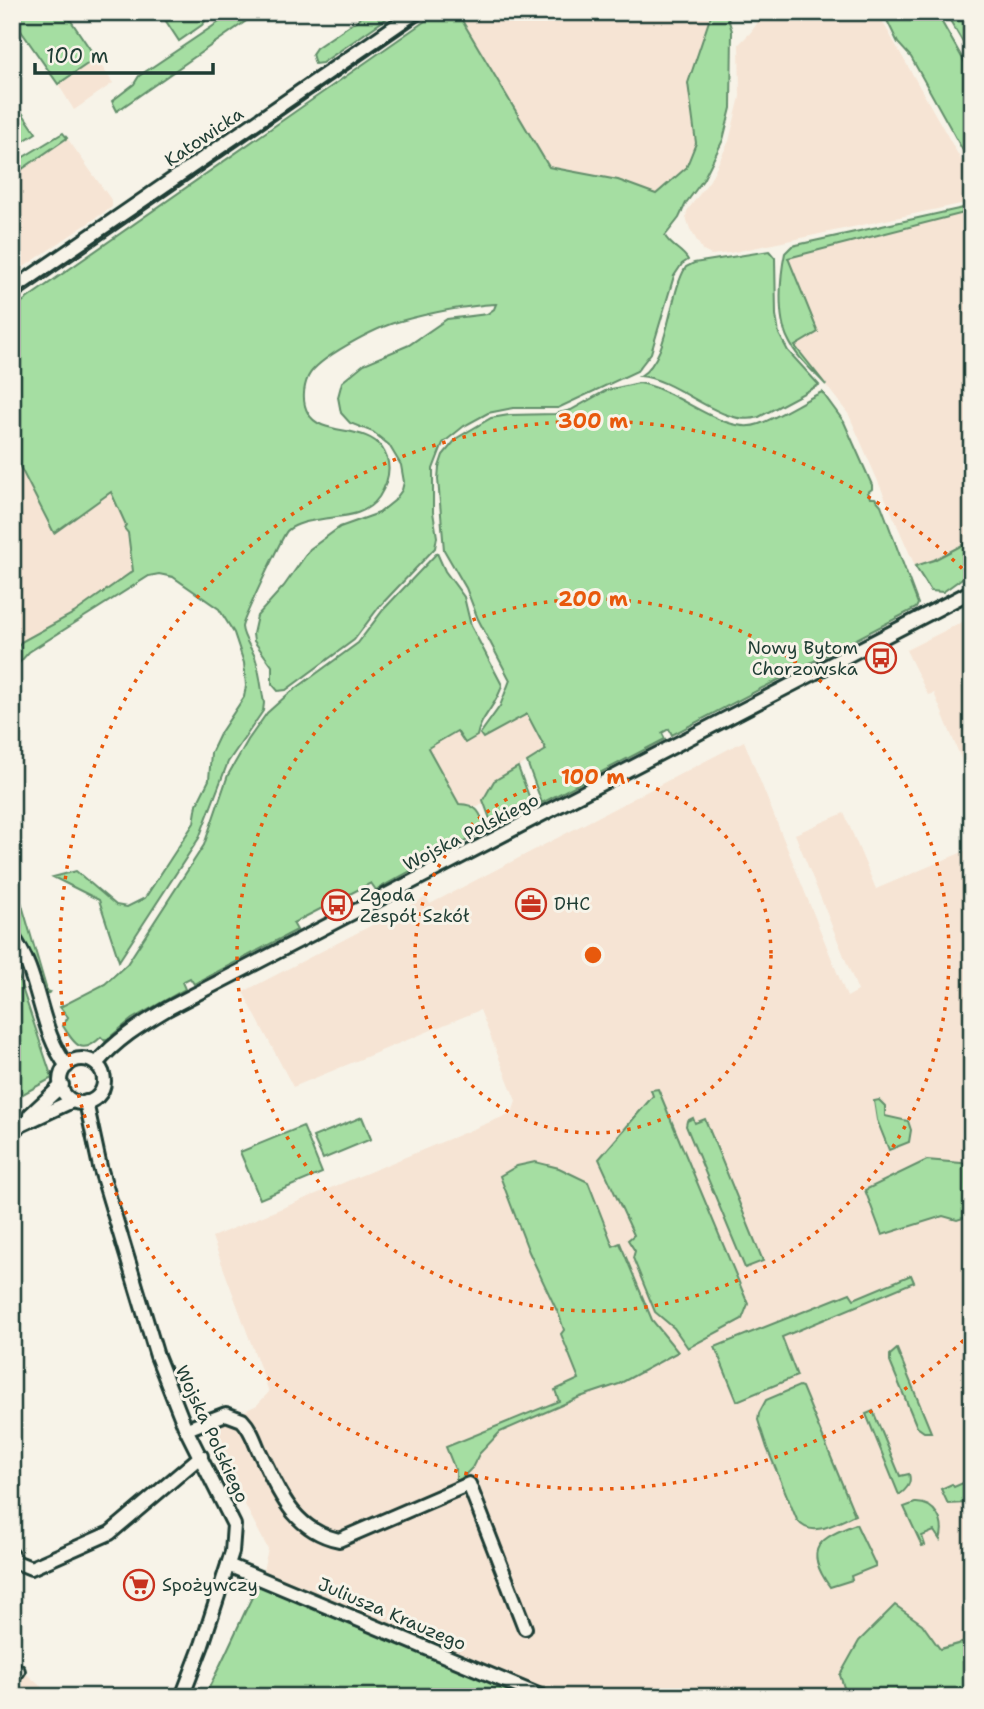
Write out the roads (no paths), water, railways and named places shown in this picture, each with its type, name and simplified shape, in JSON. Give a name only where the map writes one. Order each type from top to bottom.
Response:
[{"type":"street","name":"Katowicka","points":[[12,290],[416,12]]},
{"type":"street","name":"Wojska Polskiego","points":[[96,1064],[121,1039],[158,1014],[972,591]]},
{"type":"street","points":[[12,936],[23,954],[56,1051],[67,1066]]},
{"type":"street","points":[[17,1126],[97,1096],[103,1087],[103,1074],[96,1064],[85,1060],[73,1061],[63,1070],[61,1084],[65,1093],[79,1101]]},
{"type":"street","points":[[17,1126],[61,1084]]},
{"type":"street","name":"Wojska Polskiego","points":[[79,1101],[157,1356],[187,1430],[234,1525],[234,1543],[228,1565],[182,1697]]},
{"type":"street","points":[[187,1430],[226,1414],[242,1420],[295,1517],[321,1536],[339,1540],[469,1484],[524,1628]]},
{"type":"street","points":[[12,1555],[16,1562],[31,1568],[110,1533],[201,1456]]},
{"type":"street","name":"Juliusza Krauzego","points":[[228,1565],[543,1697]]},
{"type":"tram line","points":[[12,302],[432,12]]},
{"type":"place","name":"Nowy Bytom Chorzowska","points":[[881,658]]},
{"type":"place","name":"DHC","points":[[531,904]]},
{"type":"place","name":"Zgoda Zespół Szkół","points":[[337,905]]},
{"type":"place","name":"Spożywczy","points":[[139,1585]]}]
